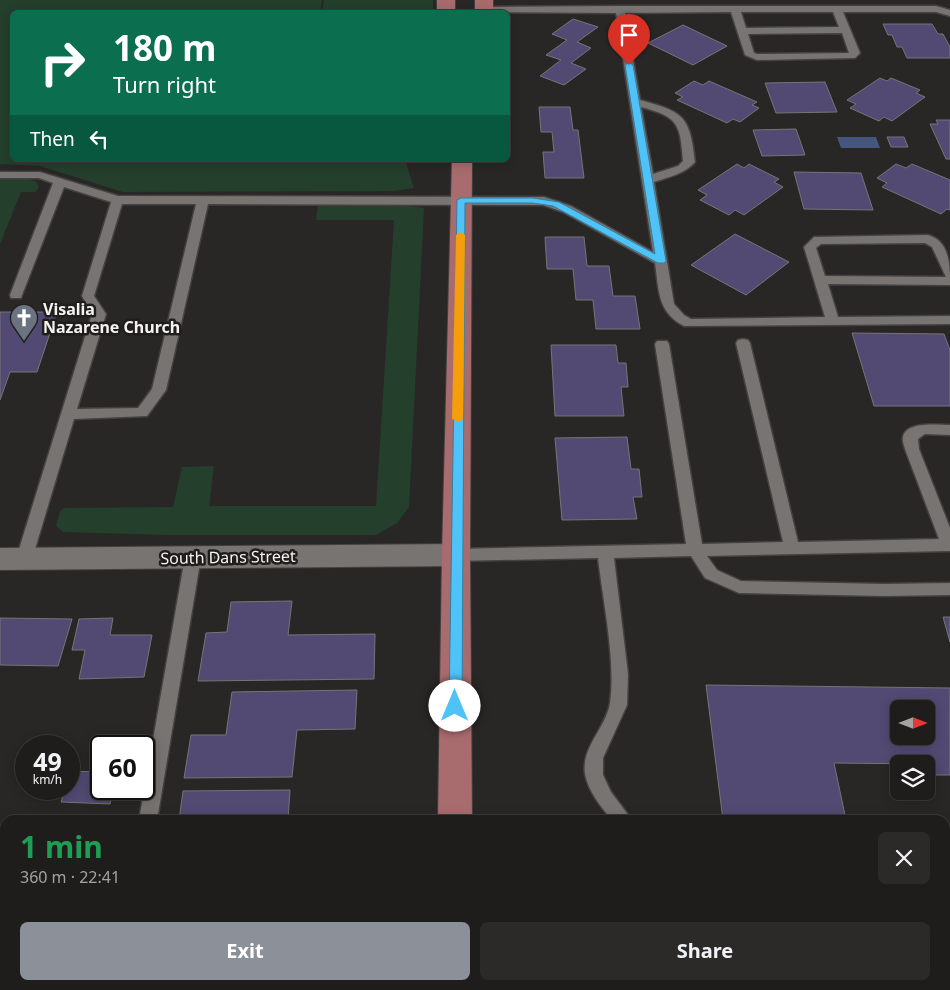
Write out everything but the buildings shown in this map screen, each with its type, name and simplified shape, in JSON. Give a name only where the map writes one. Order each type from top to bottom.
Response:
[{"type":"main road","points":[[455,815],[456,555],[462,162]]},
{"type":"street","name":"South Dans Street","points":[[12,559],[456,555]]},
{"type":"lane","points":[[484,7],[936,9],[950,13]]},
{"type":"lane","points":[[620,9],[668,305],[679,318],[689,323],[950,320]]},
{"type":"lane","points":[[735,9],[750,55],[757,57],[851,56],[854,53],[837,9]]},
{"type":"lane","points":[[742,30],[846,30]]},
{"type":"lane","points":[[635,102],[668,111],[682,122],[687,140],[689,162],[682,168],[648,180]]},
{"type":"lane","points":[[0,175],[40,175],[117,200],[533,200],[556,204],[661,261]]},
{"type":"lane","points":[[16,294],[60,181]]},
{"type":"lane","points":[[12,559],[68,414],[99,314],[88,296],[117,200]]},
{"type":"lane","points":[[68,414],[142,413],[159,390],[203,200]]},
{"type":"lane","points":[[834,322],[810,247],[818,240],[928,239],[937,244],[950,274]]},
{"type":"lane","points":[[820,280],[950,282]]},
{"type":"lane","points":[[743,343],[792,548]]},
{"type":"lane","points":[[662,344],[695,550],[711,574],[739,587],[884,590],[950,589]]},
{"type":"lane","points":[[456,555],[950,545],[912,449],[910,437],[922,429],[950,430]]},
{"type":"lane","points":[[605,552],[620,674],[618,705],[594,758],[594,775],[605,798],[619,815]]},
{"type":"lane","points":[[149,815],[193,558]]},
{"type":"green space","points":[[0,0],[322,0],[320,10],[10,10],[10,162],[406,163],[414,188],[394,191],[123,192],[40,166],[0,164]]},
{"type":"green space","points":[[324,0],[433,0],[433,10],[322,10]]},
{"type":"green space","points":[[23,178],[35,181],[39,186],[36,192],[21,192],[0,244],[0,179]]},
{"type":"green space","points":[[394,204],[424,208],[409,507],[397,523],[376,535],[168,535],[63,532],[56,526],[60,511],[64,508],[173,507],[182,467],[214,466],[209,506],[376,506],[394,220],[316,220],[318,205]]},
{"type":"water","points":[[837,137],[876,137],[880,148],[841,148]]},
{"type":"slow traffic","points":[[458,419],[460,235]]},
{"type":"place","name":"Visalia Nazarene Church","points":[[24,342]]},
{"type":"route","points":[[455,706],[461,200],[533,200],[556,204],[661,261],[629,65]]}]
